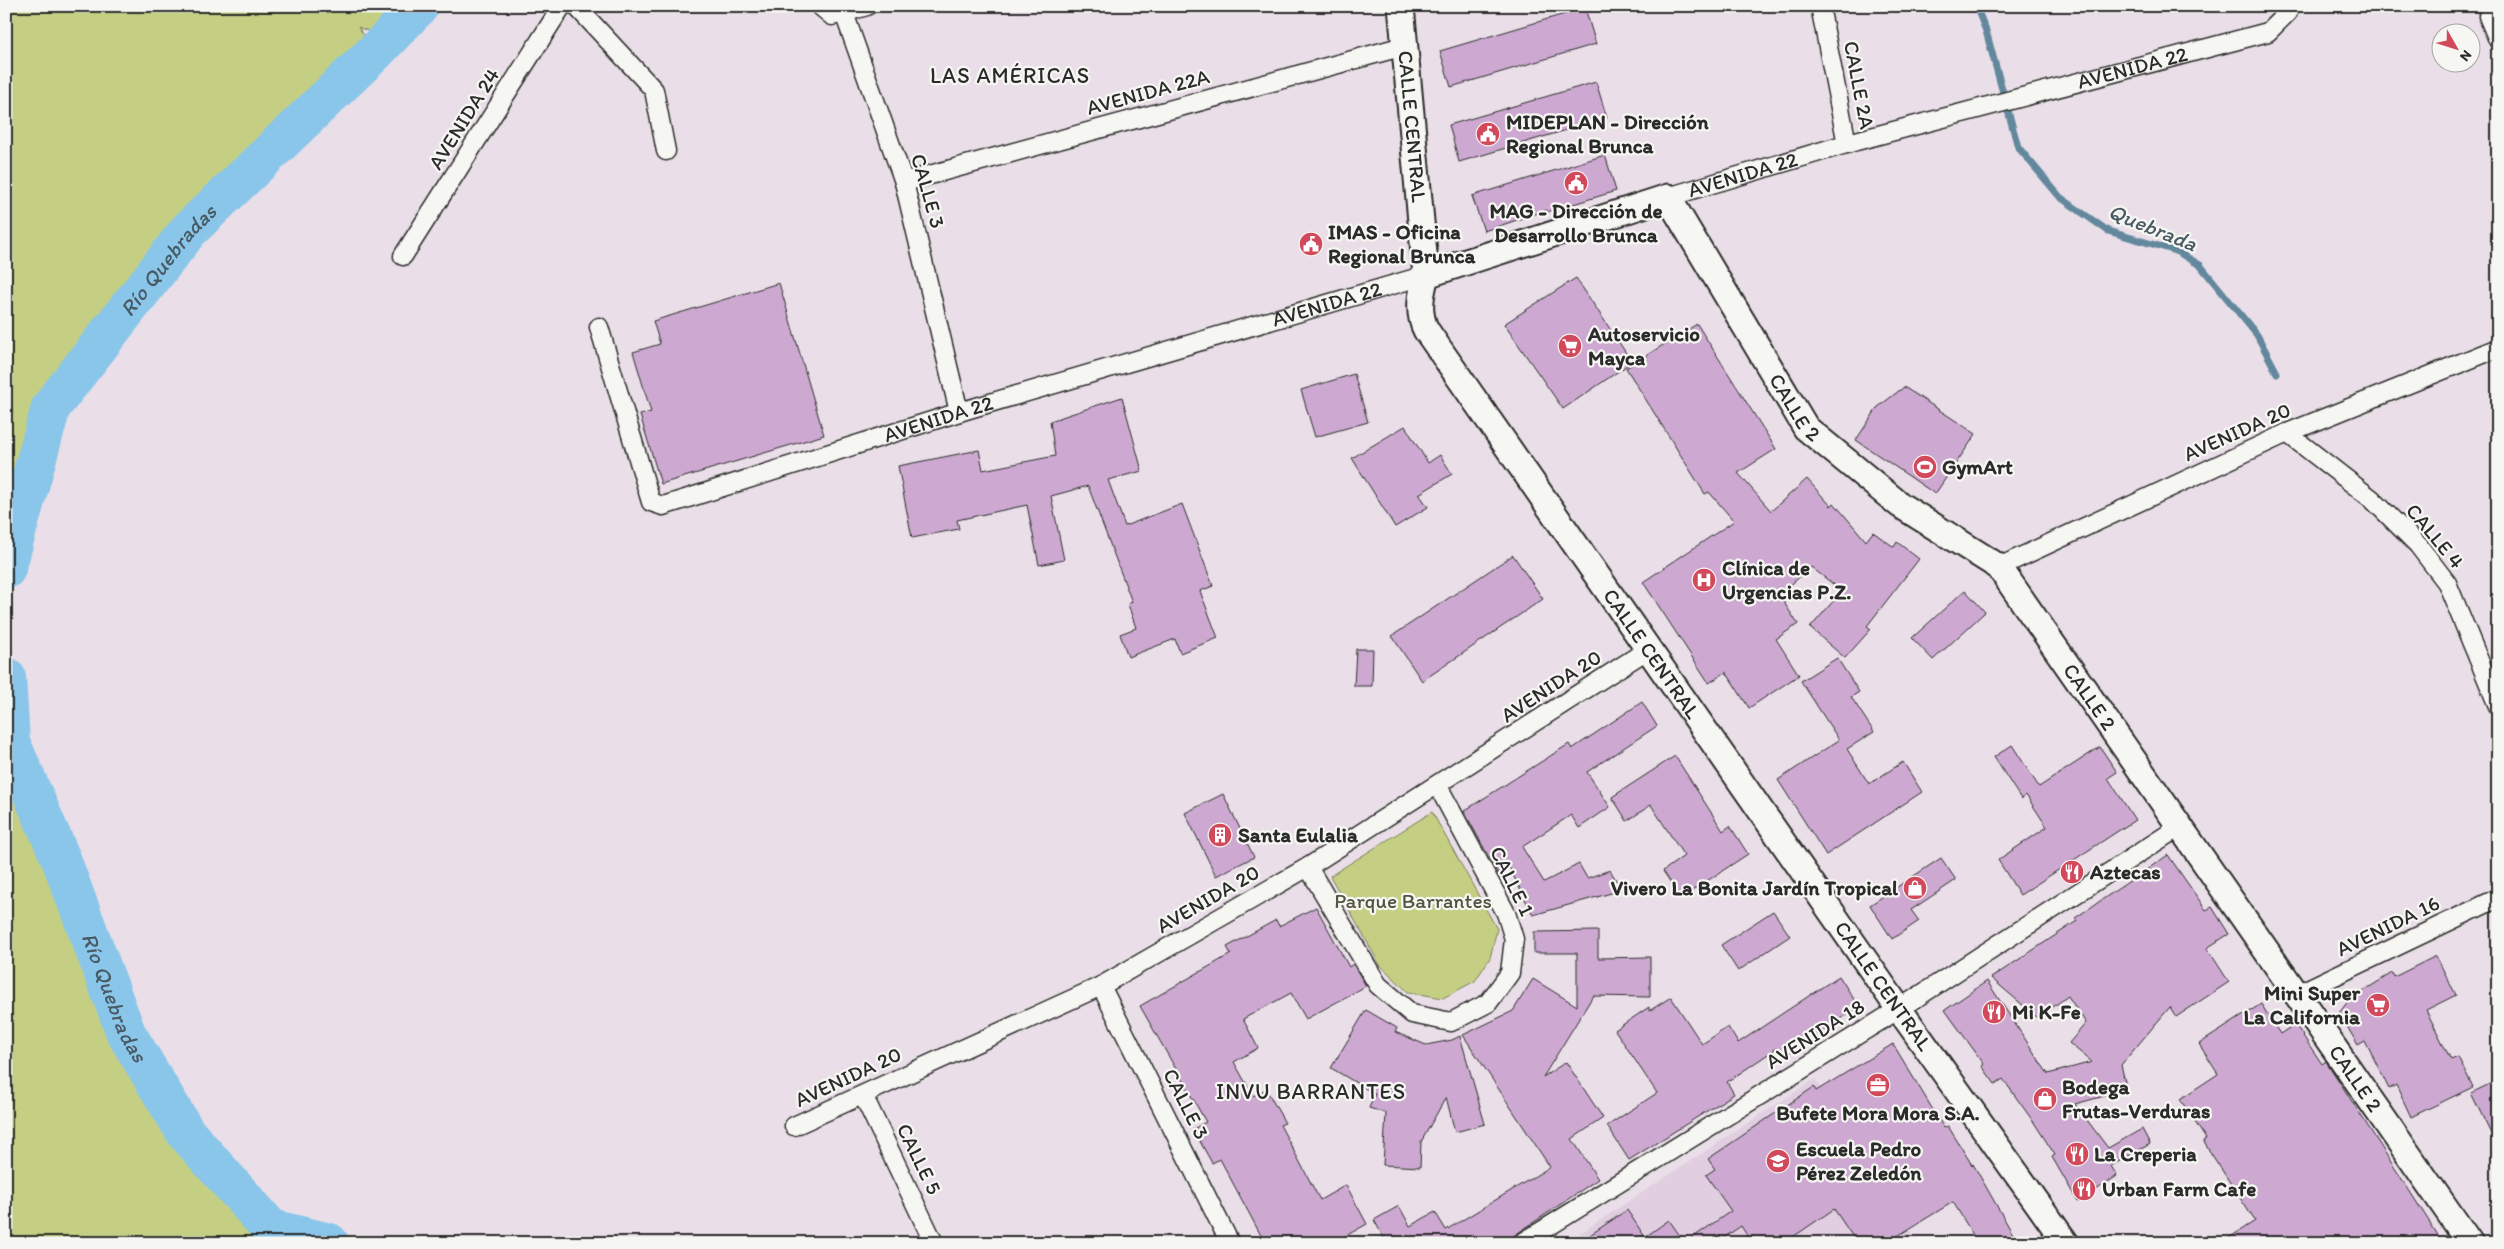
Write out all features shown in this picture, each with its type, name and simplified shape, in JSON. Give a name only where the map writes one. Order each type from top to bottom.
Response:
[{"type":"main road","name":"CALLE CENTRAL","points":[[1401,6],[1426,275],[1420,304],[1422,323],[1647,650],[2066,1243]]},
{"type":"main road","name":"AVENIDA 22","points":[[1426,275],[1668,197]]},
{"type":"main road","name":"CALLE 2","points":[[1668,197],[1806,428],[1900,505],[1999,567],[2470,1243]]},
{"type":"street","name":"AVENIDA 24","points":[[403,256],[562,6]]},
{"type":"street","points":[[576,6],[654,90],[666,151]]},
{"type":"street","points":[[820,6],[832,16],[846,9],[867,6]]},
{"type":"street","name":"CALLE 2A","points":[[1820,6],[1847,144]]},
{"type":"street","name":"CALLE 3","points":[[846,9],[904,182],[959,412]]},
{"type":"street","name":"AVENIDA 22","points":[[1668,197],[1847,144],[2268,32],[2288,9]]},
{"type":"street","points":[[2488,16],[2498,40]]},
{"type":"street","name":"AVENIDA 22A","points":[[904,182],[1404,46]]},
{"type":"street","name":"AVENIDA 22","points":[[600,327],[651,502],[658,506],[663,506],[959,412],[1426,275]]},
{"type":"street","name":"AVENIDA 20","points":[[1999,567],[2287,433],[2498,348]]},
{"type":"street","name":"CALLE 4","points":[[2287,433],[2372,499],[2418,545],[2447,583],[2498,706]]},
{"type":"street","name":"AVENIDA 20","points":[[794,1126],[1101,986],[1308,868],[1647,650]]},
{"type":"street","name":"CALLE 1","points":[[1308,868],[1378,985],[1412,1014],[1451,1022],[1488,1003],[1510,973],[1514,939],[1506,913],[1438,786]]},
{"type":"street","name":"AVENIDA 18","points":[[1522,1243],[1899,1009],[2179,827]]},
{"type":"street","name":"AVENIDA 16","points":[[2297,994],[2498,898]]},
{"type":"street","name":"CALLE 3","points":[[1101,986],[1230,1243]]},
{"type":"street","name":"CALLE 5","points":[[863,1095],[934,1243]]},
{"type":"shaded area","name":"Escuela Pedro Pérez Zeledón","points":[[1815,1079],[1919,1243],[1565,1243]]},
{"type":"green space","points":[[6,6],[419,6],[388,39],[358,27],[376,51],[189,230],[51,406],[6,569]]},
{"type":"green space","points":[[6,677],[10,742],[61,859],[126,1033],[186,1133],[271,1229],[278,1243],[6,1243]]},
{"type":"green space","name":"Parque Barrantes","points":[[1432,812],[1497,929],[1490,958],[1475,981],[1443,998],[1408,992],[1380,965],[1330,876]]},
{"type":"building","points":[[1585,8],[1596,44],[1451,87],[1440,51]]},
{"type":"building","points":[[1596,82],[1607,118],[1459,162],[1449,125]]},
{"type":"building","points":[[1605,155],[1616,191],[1547,212],[1547,210],[1484,231],[1472,196]]},
{"type":"building","name":"Autoservicio Mayca","points":[[1576,278],[1632,362],[1563,409],[1504,324]]},
{"type":"building","points":[[779,283],[824,435],[661,484],[640,415],[651,412],[633,352],[660,344],[653,321]]},
{"type":"building","points":[[1697,324],[1776,449],[1738,473],[1771,511],[1807,479],[1831,506],[1834,503],[1866,541],[1873,532],[1894,547],[1897,542],[1919,559],[1867,626],[1871,629],[1845,658],[1810,628],[1842,591],[1811,567],[1779,595],[1798,624],[1776,639],[1799,675],[1749,708],[1726,672],[1709,683],[1643,582],[1734,521],[1709,492],[1705,494],[1626,368]]},
{"type":"building","points":[[1354,374],[1368,422],[1315,437],[1301,390]]},
{"type":"building","name":"GymArt","points":[[1904,387],[1976,434],[1935,494],[1856,440],[1878,407]]},
{"type":"building","points":[[1122,397],[1142,471],[1108,480],[1125,526],[1182,504],[1213,586],[1200,591],[1218,638],[1180,653],[1175,639],[1128,657],[1120,634],[1136,628],[1128,604],[1132,602],[1088,486],[1051,496],[1064,560],[1039,565],[1027,505],[957,520],[959,529],[912,538],[898,466],[979,450],[983,470],[1055,456],[1050,421]]},
{"type":"building","points":[[1405,426],[1428,463],[1440,455],[1452,474],[1419,494],[1428,507],[1395,527],[1352,458]]},
{"type":"building","points":[[1513,555],[1543,599],[1422,681],[1392,636]]},
{"type":"building","points":[[1965,590],[1985,612],[1933,660],[1912,638]]},
{"type":"building","points":[[1356,649],[1373,649],[1372,686],[1354,686]]},
{"type":"building","points":[[1837,658],[1859,692],[1851,697],[1874,732],[1847,749],[1869,784],[1903,762],[1922,792],[1826,855],[1778,780],[1839,740],[1801,681]]},
{"type":"building","points":[[1642,702],[1657,726],[1587,772],[1610,807],[1579,828],[1571,815],[1522,847],[1544,882],[1579,864],[1587,878],[1610,870],[1622,890],[1533,915],[1509,867],[1498,874],[1464,811],[1569,744],[1572,749]]},
{"type":"building","points":[[2012,745],[2039,787],[2100,747],[2117,772],[2108,778],[2135,820],[2020,895],[1998,860],[2047,827],[2026,795],[2021,799],[1994,757]]},
{"type":"building","points":[[1675,756],[1723,831],[1730,826],[1748,854],[1681,898],[1663,871],[1684,856],[1651,805],[1627,821],[1612,797]]},
{"type":"building","name":"Santa Eulalia","points":[[1223,794],[1254,857],[1216,876],[1185,813]]},
{"type":"building","points":[[2168,855],[2206,910],[2212,907],[2229,934],[2207,948],[2229,982],[2176,1017],[2170,1007],[2121,1065],[2127,1090],[2075,1104],[2108,1148],[2142,1129],[2150,1144],[2111,1166],[2117,1176],[2078,1202],[2052,1157],[2055,1155],[2035,1124],[2003,1079],[1995,1084],[1982,1066],[1984,1064],[1945,1010],[1987,981],[2048,1074],[2092,1062],[2069,1043],[2086,1023],[2068,996],[2038,1018],[1991,978],[2077,921],[2075,918]]},
{"type":"building","points":[[1941,858],[1956,880],[1911,910],[1919,921],[1892,939],[1870,905]]},
{"type":"building","points":[[1316,907],[1349,967],[1353,964],[1366,986],[1306,1019],[1291,993],[1243,1019],[1258,1048],[1234,1062],[1253,1096],[1266,1089],[1285,1123],[1280,1125],[1320,1200],[1346,1185],[1367,1224],[1333,1243],[1265,1243],[1220,1159],[1212,1163],[1193,1129],[1206,1122],[1140,1006],[1231,954],[1227,947],[1276,920],[1279,926]]},
{"type":"building","points":[[1773,911],[1790,936],[1738,971],[1721,945]]},
{"type":"building","points":[[1598,931],[1598,958],[1650,957],[1650,997],[1593,996],[1543,1077],[1566,1062],[1603,1118],[1572,1139],[1598,1179],[1503,1243],[1381,1243],[1385,1240],[1374,1220],[1399,1206],[1410,1226],[1435,1212],[1446,1230],[1550,1167],[1463,1035],[1513,1011],[1533,979],[1577,1006],[1577,953],[1534,953],[1534,932]]},
{"type":"building","points":[[2436,956],[2456,995],[2426,1010],[2451,1060],[2458,1057],[2473,1087],[2411,1117],[2396,1085],[2389,1089],[2365,1041],[2358,1045],[2339,1013],[2349,1000],[2392,973],[2394,977]]},
{"type":"building","points":[[1839,976],[1859,1007],[1783,1057],[1777,1048],[1727,1082],[1734,1094],[1629,1160],[1607,1126],[1657,1093],[1615,1030],[1649,1007],[1649,1011],[1671,997],[1702,1044],[1728,1027],[1738,1043]]},
{"type":"building","points":[[2261,1004],[2280,1034],[2295,1024],[2322,1064],[2326,1061],[2443,1243],[2221,1243],[2255,1221],[2203,1141],[2206,1139],[2180,1099],[2218,1074],[2199,1044]]},
{"type":"building","points":[[1366,1010],[1397,1028],[1395,1032],[1426,1045],[1452,1040],[1460,1036],[1485,1124],[1455,1132],[1446,1097],[1421,1142],[1420,1167],[1383,1165],[1386,1113],[1369,1108],[1375,1094],[1331,1068]]},
{"type":"building","points":[[1893,1044],[1944,1128],[1948,1126],[1973,1164],[2018,1243],[1978,1243],[1953,1202],[1886,1243],[1857,1243],[1834,1209],[1784,1243],[1752,1243],[1741,1226],[1716,1243],[1685,1243],[1731,1211],[1706,1175],[1715,1169],[1708,1159],[1814,1087],[1816,1091]]},
{"type":"building","points":[[2498,1080],[2498,1148],[2471,1093]]},
{"type":"building","points":[[1627,1210],[1645,1237],[1669,1220],[1685,1243],[1578,1243]]},
{"type":"waterway","name":"Río Quebradas","points":[[6,569],[51,407],[189,230],[376,51],[419,6]]},
{"type":"waterway","name":"Quebrada","points":[[1976,6],[1986,31],[2018,147],[2060,197],[2108,231],[2176,251],[2200,265],[2257,335],[2277,373]]},
{"type":"waterway","name":"Río Quebradas","points":[[6,677],[10,742],[61,859],[126,1033],[186,1133],[271,1229],[329,1243]]},
{"type":"place","name":"MIDEPLAN - Dirección Regional Brunca","points":[[1488,134]]},
{"type":"place","name":"MAG - Dirección de Desarrollo Brunca","points":[[1576,183]]},
{"type":"place","name":"IMAS - Oficina Regional Brunca","points":[[1311,244]]},
{"type":"place","name":"Autoservicio Mayca","points":[[1570,346]]},
{"type":"place","name":"GymArt","points":[[1925,467]]},
{"type":"place","name":"Clínica de Urgencias P.Z.","points":[[1704,580]]},
{"type":"place","name":"Santa Eulalia","points":[[1220,835]]},
{"type":"place","name":"Aztecas","points":[[2072,872]]},
{"type":"place","name":"Vivero La Bonita Jardín Tropical","points":[[1915,888]]},
{"type":"place","name":"Mini Super La California","points":[[2378,1005]]},
{"type":"place","name":"Mi K-Fe","points":[[1994,1012]]},
{"type":"place","name":"Bufete Mora Mora S.A.","points":[[1878,1085]]},
{"type":"place","name":"Bodega Frutas-Verduras","points":[[2045,1099]]},
{"type":"place","name":"La Creperia","points":[[2077,1154]]},
{"type":"place","name":"Escuela Pedro Pérez Zeledón","points":[[1778,1161]]},
{"type":"place","name":"Urban Farm Cafe","points":[[2084,1189]]},
{"type":"district","name":"LAS AMÉRICAS","points":[[1010,75]]},
{"type":"district","name":"INVU BARRANTES","points":[[1311,1091]]}]
